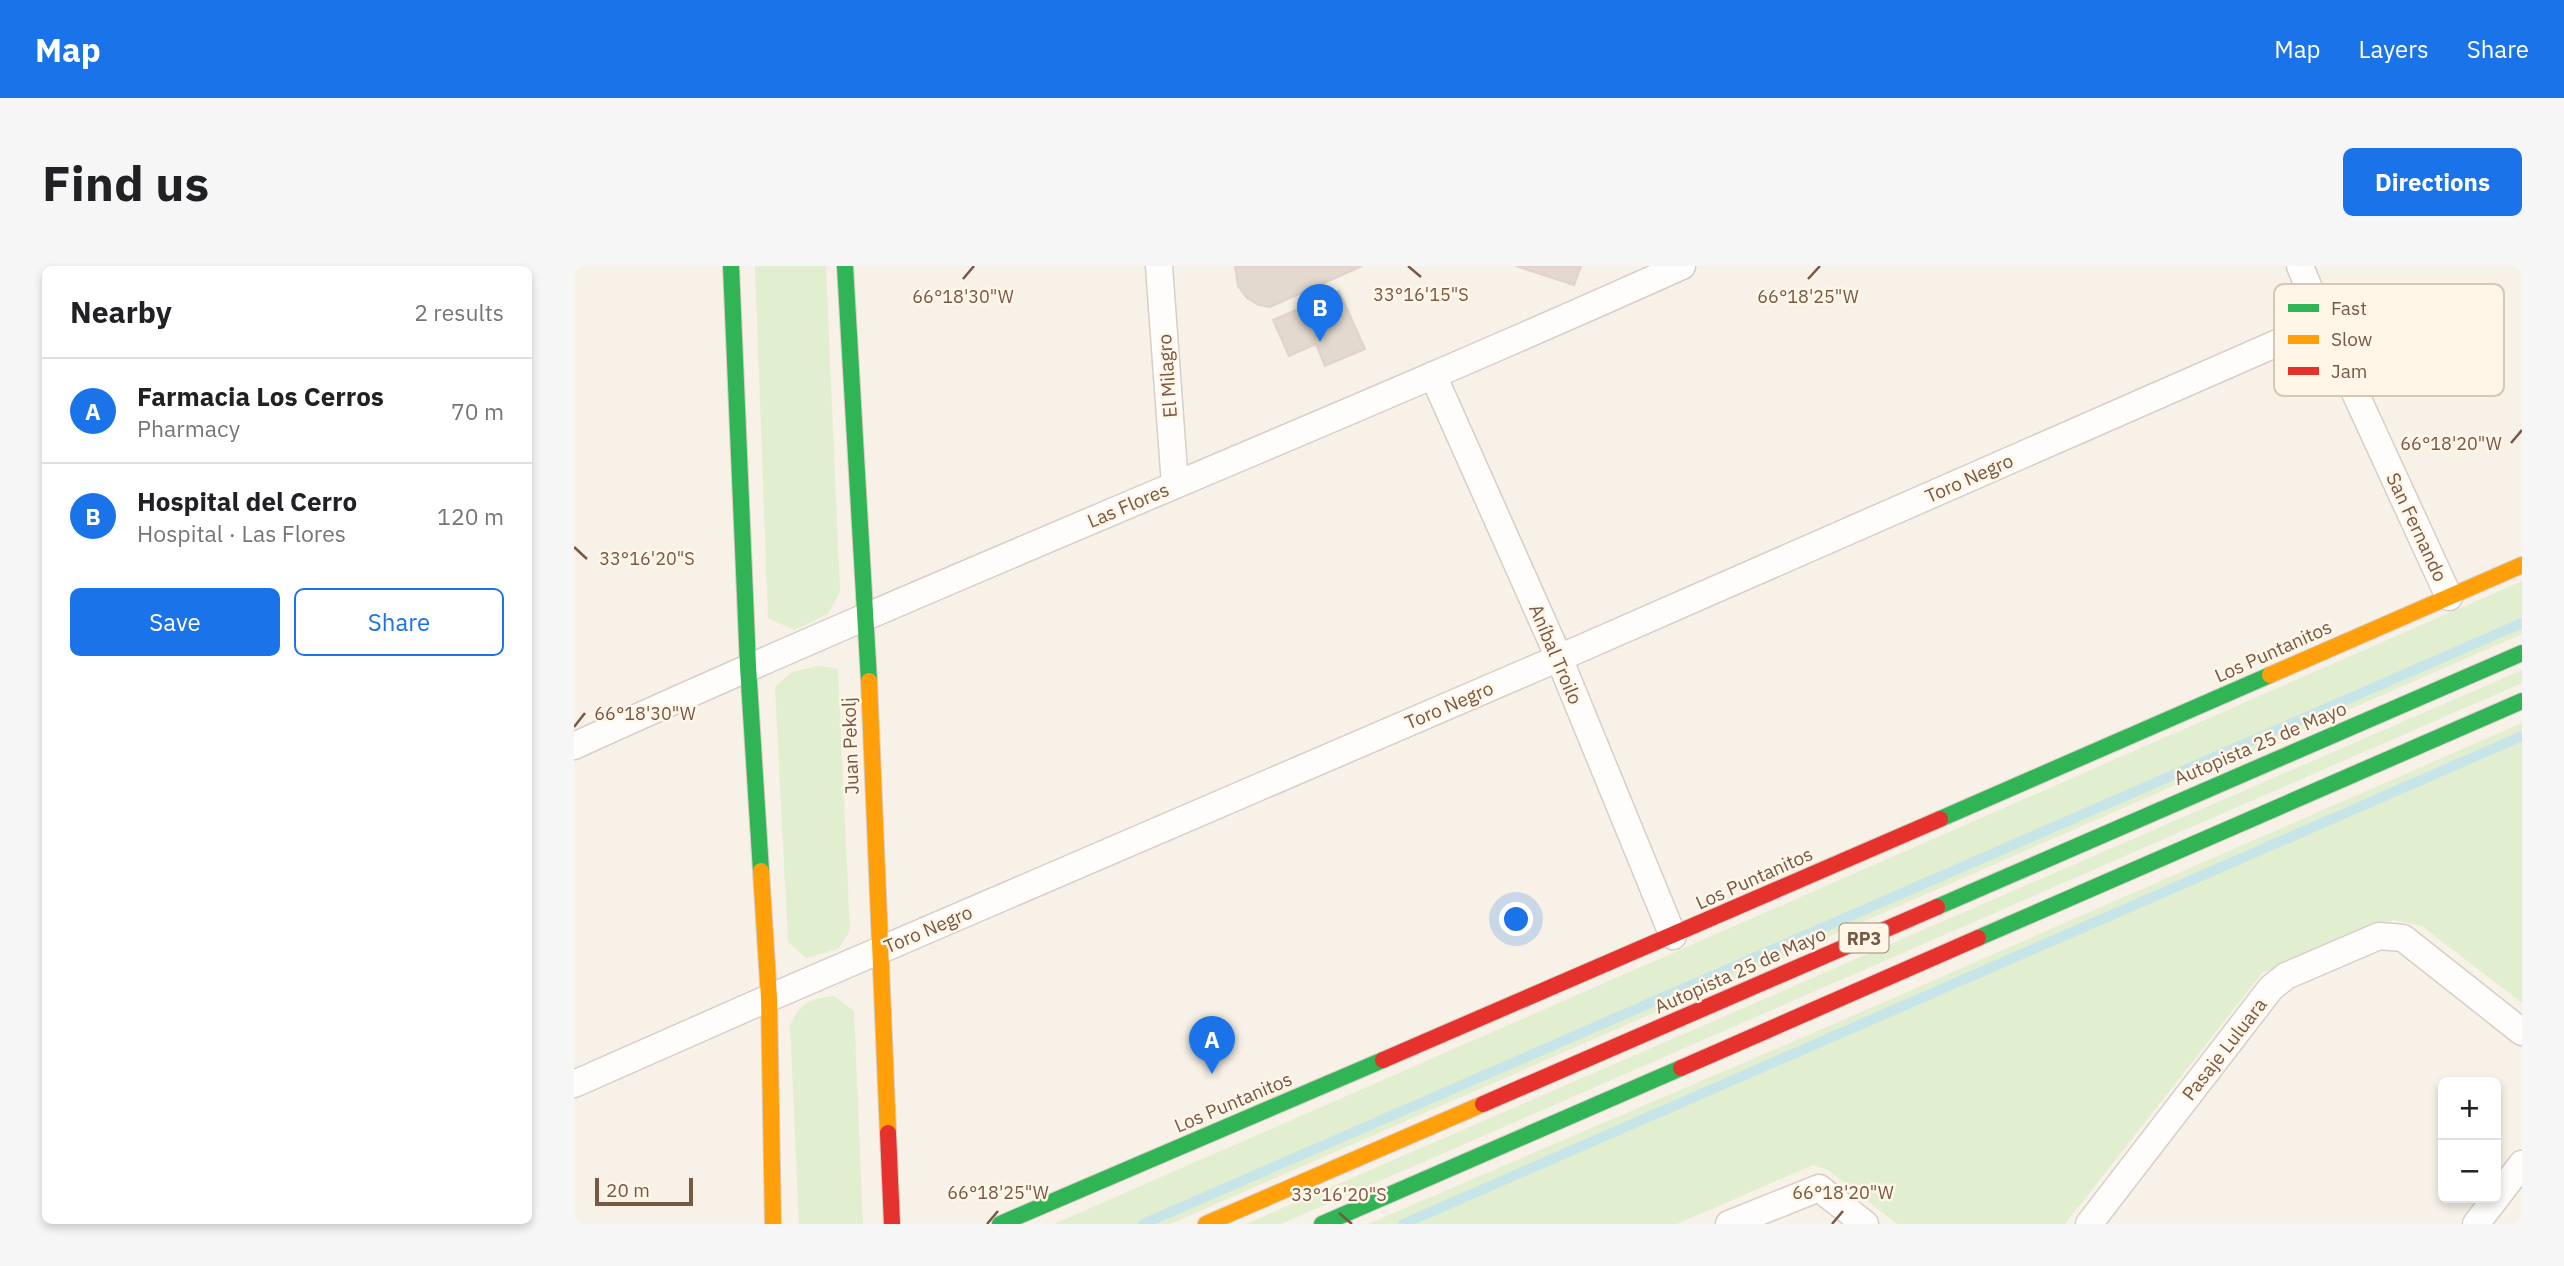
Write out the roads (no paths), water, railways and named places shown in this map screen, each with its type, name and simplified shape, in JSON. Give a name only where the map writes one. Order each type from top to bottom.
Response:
[{"type":"street","points":[[731,266],[748,666],[769,998],[773,1224]]},
{"type":"street","name":"Juan Pekolj","points":[[845,266],[866,615],[892,1224]]},
{"type":"street","name":"El Milagro","points":[[1159,266],[1175,485]]},
{"type":"street","name":"Las Flores","points":[[574,746],[866,615],[1267,448],[1651,272],[1682,266]]},
{"type":"street","name":"San Fernando","points":[[2300,266],[2307,284]]},
{"type":"street","name":"Toro Negro","points":[[574,1084],[1559,658],[2274,344]]},
{"type":"street","name":"Aníbal Troilo","points":[[1433,374],[1559,658],[1673,936]]},
{"type":"street","name":"San Fernando","points":[[2357,396],[2449,597]]},
{"type":"street","name":"Los Puntanitos","points":[[1000,1224],[1673,936],[2522,565]]},
{"type":"street","name":"Autopista 25 de Mayo","points":[[1206,1224],[2522,653]]},
{"type":"street","name":"RP3","points":[[1322,1224],[2522,701]]},
{"type":"street","name":"Pasaje Luluara","points":[[2089,1224],[2271,988],[2286,976],[2379,936],[2403,938],[2522,1032]]},
{"type":"street","points":[[2476,1224],[2522,1164]]},
{"type":"street","points":[[1729,1224],[1819,1188],[1865,1224]]},
{"type":"waterway","points":[[1143,1224],[2522,623]]},
{"type":"waterway","points":[[1403,1224],[2522,736]]},
{"type":"place","name":"Hospital del Cerro","points":[[1320,342]]},
{"type":"place","name":"Farmacia Los Cerros","points":[[1212,1074]]}]
